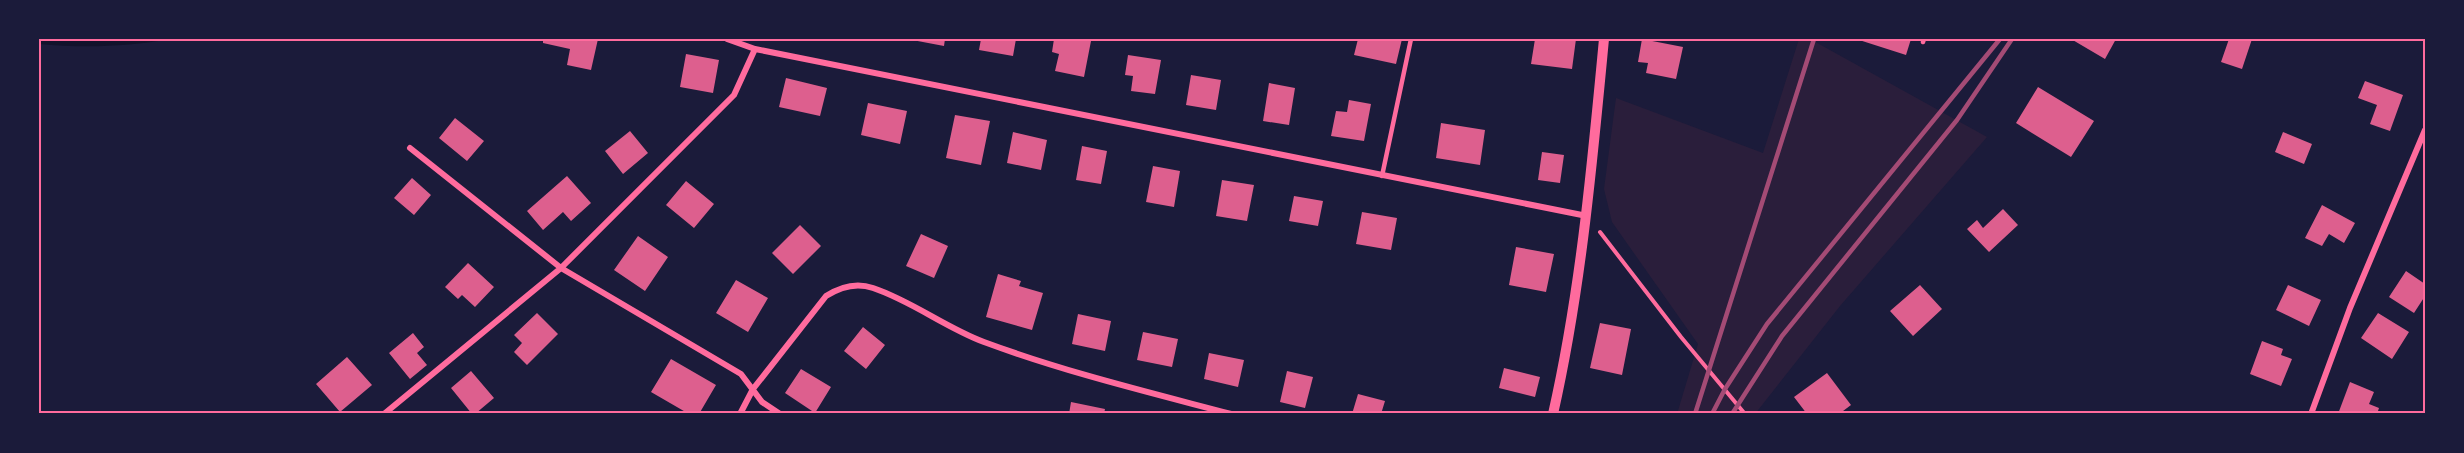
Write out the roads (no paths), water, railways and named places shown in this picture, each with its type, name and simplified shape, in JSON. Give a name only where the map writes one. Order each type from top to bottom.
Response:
[{"type":"street","points":[[727,39],[755,49],[1587,216]]},
{"type":"street","points":[[1553,414],[1568,348],[1587,216],[1604,39]]},
{"type":"street","points":[[384,414],[561,268],[734,95],[755,49]]},
{"type":"street","points":[[2311,414],[2350,308],[2425,130]]},
{"type":"street","points":[[410,148],[561,268],[741,374],[762,402],[780,414]]},
{"type":"street","points":[[740,414],[753,389],[826,297],[837,289],[850,285],[873,287],[981,341],[1072,372],[1231,414]]},
{"type":"lane","points":[[1382,176],[1411,39]]},
{"type":"railway","points":[[1695,414],[1814,39]]},
{"type":"railway","points":[[1712,414],[1725,389],[1767,324],[2000,39]]},
{"type":"railway","points":[[1732,414],[1782,336],[1957,120],[2012,39]]}]
